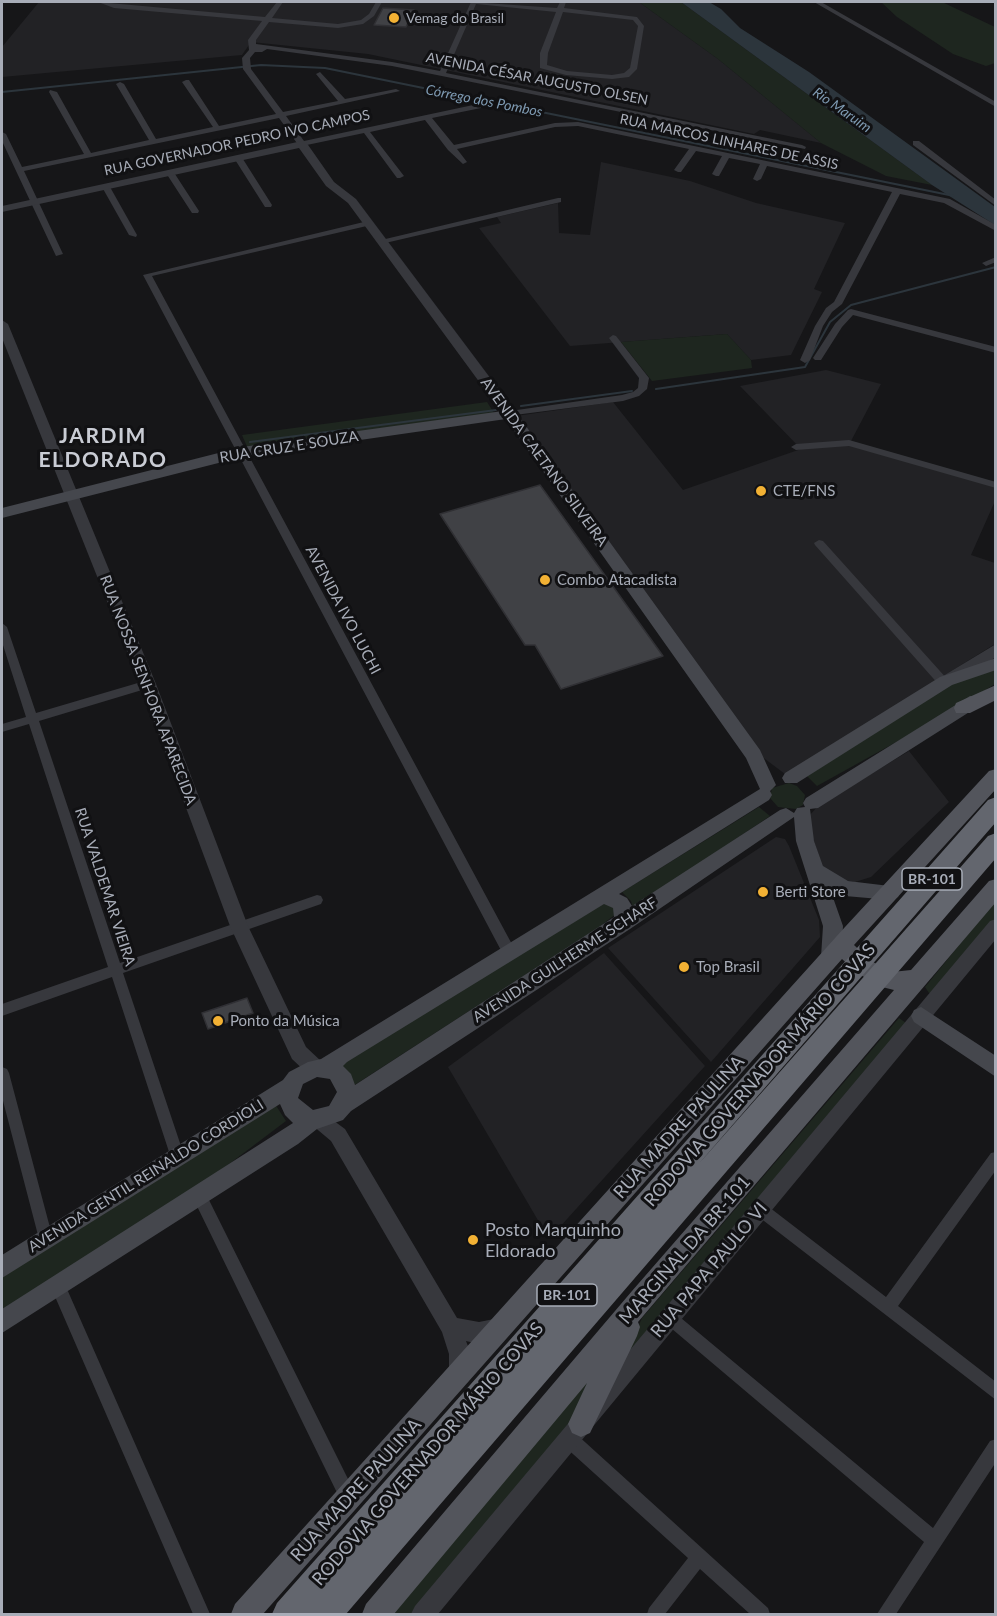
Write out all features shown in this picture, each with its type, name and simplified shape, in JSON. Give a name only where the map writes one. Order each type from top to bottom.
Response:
[{"type":"highway","name":"RODOVIA GOVERNADOR MÁRIO COVAS","points":[[877,959],[996,806]]},
{"type":"highway","name":"RODOVIA GOVERNADOR MÁRIO COVAS","points":[[288,1614],[846,967],[877,959],[996,842]]},
{"type":"highway","name":"RODOVIA GOVERNADOR MÁRIO COVAS","points":[[325,1614],[846,967]]},
{"type":"main road","name":"RUA CRUZ E SOUZA","points":[[2,513],[242,452],[510,414]]},
{"type":"main road","name":"AVENIDA CAETANO SILVEIRA","points":[[510,414],[754,755],[765,790]]},
{"type":"main road","points":[[320,1068],[336,1073],[344,1081],[347,1092],[342,1106],[325,1119],[301,1116],[292,1108],[288,1098],[293,1082],[340,1056],[765,790],[945,682],[996,664]]},
{"type":"main road","points":[[963,708],[996,689]]},
{"type":"main road","name":"AVENIDA GUILHERME SCHARF","points":[[342,1106],[622,923],[963,708]]},
{"type":"main road","name":"AVENIDA CAETANO SILVEIRA","points":[[754,755],[787,778],[805,785],[812,796],[797,812]]},
{"type":"main road","name":"RUA MADRE PAULINA","points":[[245,1614],[500,1329],[846,967],[891,892],[996,776]]},
{"type":"main road","points":[[765,790],[767,805],[797,812],[846,967]]},
{"type":"main road","points":[[817,872],[845,888],[891,892]]},
{"type":"main road","name":"MARGINAL DA BR-101","points":[[376,1614],[641,1300],[993,892]]},
{"type":"main road","points":[[595,898],[606,896],[620,903],[625,910],[622,923]]},
{"type":"main road","points":[[846,967],[864,967],[890,981],[918,979]]},
{"type":"main road","points":[[846,967],[862,969],[880,983],[897,1003]]},
{"type":"main road","points":[[921,1016],[996,1068]]},
{"type":"main road","name":"AVENIDA GENTIL REINALDO CORDIOLI","points":[[2,1267],[177,1158],[293,1082]]},
{"type":"main road","points":[[2,1322],[316,1119]]},
{"type":"main road","points":[[575,1432],[641,1300]]},
{"type":"street","points":[[101,2],[114,6],[338,26],[358,23],[369,18],[379,2]]},
{"type":"street","points":[[179,12],[187,2]]},
{"type":"street","points":[[280,2],[252,40],[258,47],[248,55],[247,66],[302,144]]},
{"type":"street","points":[[442,74],[474,2],[560,10],[629,16],[639,21],[640,31],[633,69],[626,75],[612,78],[549,69],[543,66],[542,61],[560,10],[563,2]]},
{"type":"street","points":[[818,2],[996,105]]},
{"type":"street","name":"AVENIDA CÉSAR AUGUSTO OLSEN","points":[[258,47],[340,55],[802,147]]},
{"type":"street","points":[[320,74],[343,102]]},
{"type":"street","points":[[186,82],[218,128]]},
{"type":"street","points":[[120,84],[154,142]]},
{"type":"street","points":[[19,170],[396,91]]},
{"type":"street","points":[[53,92],[88,155]]},
{"type":"street","name":"RUA GOVERNADOR PEDRO IVO CAMPOS","points":[[2,209],[478,106]]},
{"type":"street","points":[[427,117],[463,162]]},
{"type":"street","name":"RUA MARCOS LINHARES DE ASSIS","points":[[452,148],[567,124],[947,201],[996,229]]},
{"type":"street","points":[[366,130],[400,176]]},
{"type":"street","points":[[2,134],[59,254]]},
{"type":"street","points":[[916,142],[996,204]]},
{"type":"street","name":"AVENIDA CAETANO SILVEIRA","points":[[302,144],[330,184],[351,201],[368,223],[510,414]]},
{"type":"street","points":[[678,170],[694,148]]},
{"type":"street","points":[[716,174],[727,155]]},
{"type":"street","points":[[238,158],[268,205]]},
{"type":"street","points":[[757,179],[765,163]]},
{"type":"street","points":[[170,173],[195,211]]},
{"type":"street","points":[[106,186],[132,235]]},
{"type":"street","points":[[805,360],[819,326],[829,310],[839,304],[897,190]]},
{"type":"street","points":[[381,241],[558,200]]},
{"type":"street","name":"AVENIDA IVO LUCHI","points":[[368,223],[147,275],[509,952]]},
{"type":"street","points":[[986,263],[996,259]]},
{"type":"street","points":[[839,304],[850,311],[996,350]]},
{"type":"street","points":[[818,358],[850,311]]},
{"type":"street","name":"RUA NOSSA SENHORA APARECIDA","points":[[2,324],[5,344],[71,494],[148,684],[239,926],[299,1053],[320,1068]]},
{"type":"street","points":[[510,414],[624,398],[636,394],[642,389],[644,378],[613,338]]},
{"type":"street","points":[[796,447],[849,444],[996,485]]},
{"type":"street","points":[[819,543],[945,682],[996,649]]},
{"type":"street","name":"RUA VALDEMAR VIEIRA","points":[[2,627],[177,1158]]},
{"type":"street","points":[[2,728],[148,684]]},
{"type":"street","points":[[2,1010],[317,900]]},
{"type":"street","name":"RUA PAPA PAULO VI","points":[[423,1614],[996,926]]},
{"type":"street","points":[[293,1082],[299,1053]]},
{"type":"street","points":[[2,1073],[46,1239]]},
{"type":"street","points":[[338,1135],[342,1106]]},
{"type":"street","points":[[316,1119],[338,1135],[451,1327],[460,1354],[460,1374]]},
{"type":"street","points":[[887,1308],[996,1158]]},
{"type":"street","points":[[199,1196],[349,1499]]},
{"type":"street","points":[[760,1209],[996,1392]]},
{"type":"street","points":[[58,1286],[202,1614]]},
{"type":"street","points":[[670,1318],[935,1540]]},
{"type":"street","points":[[451,1327],[478,1334],[500,1329]]},
{"type":"street","points":[[575,1432],[699,1557],[762,1614]]},
{"type":"street","points":[[886,1614],[996,1447]]},
{"type":"street","points":[[655,1614],[699,1557]]},
{"type":"shaded area","points":[[39,2],[639,2],[718,59],[821,143],[760,130],[754,134],[368,54],[251,42],[242,55],[2,77],[2,47]]},
{"type":"shaded area","points":[[639,2],[681,2],[932,185],[886,176],[821,143],[718,59]]},
{"type":"shaded area","points":[[881,2],[942,2],[995,27],[995,63],[986,66],[953,54],[897,17]]},
{"type":"shaded area","points":[[601,162],[690,181],[756,203],[845,223],[814,289],[822,292],[791,355],[751,360],[727,334],[570,346],[479,228],[501,223],[497,217],[558,203],[559,233],[590,235]]},
{"type":"shaded area","points":[[727,334],[751,360],[752,368],[652,381],[621,342]]},
{"type":"shaded area","points":[[826,370],[881,384],[851,441],[995,487],[995,501],[971,555],[995,563],[995,644],[785,774],[757,753],[516,416],[613,402],[683,490],[801,449],[740,386]]},
{"type":"shaded area","points":[[487,402],[494,413],[248,449],[242,435]]},
{"type":"shaded area","points":[[995,667],[995,684],[936,720],[817,786],[807,776],[951,684]]},
{"type":"shaded area","points":[[909,751],[949,802],[871,877],[855,882],[842,880],[824,869],[809,828],[809,816],[818,806]]},
{"type":"shaded area","points":[[789,783],[797,786],[805,795],[803,805],[796,809],[778,807],[770,798],[772,788]]},
{"type":"shaded area","points":[[759,807],[770,816],[633,908],[631,901],[622,892]]},
{"type":"shaded area","points":[[776,837],[785,839],[789,846],[819,920],[820,937],[711,1062],[608,948]]},
{"type":"shaded area","points":[[995,901],[995,922],[936,994],[929,993],[925,987]]},
{"type":"shaded area","points":[[606,902],[612,905],[616,914],[599,927],[353,1086],[338,1066]]},
{"type":"shaded area","points":[[604,953],[705,1066],[549,1239],[448,1067]]},
{"type":"shaded area","points":[[899,1018],[909,1025],[621,1367],[642,1318]]},
{"type":"shaded area","points":[[273,1101],[286,1121],[200,1186],[2,1311],[2,1270]]},
{"type":"shaded area","points":[[604,1360],[580,1415],[417,1614],[388,1614]]},
{"type":"water","name":"Rio Maruim","points":[[681,2],[709,2],[721,9],[740,28],[809,72],[995,207],[995,225],[932,185]]},
{"type":"building","name":"Vemag do Brasil","points":[[383,8],[414,10],[406,27],[374,25]]},
{"type":"building","name":"Combo Atacadista","points":[[540,485],[663,656],[561,689],[535,645],[525,645],[440,514]]},
{"type":"building","name":"Ponto da Música","points":[[247,998],[253,1013],[208,1029],[202,1013]]},
{"type":"waterway","name":"Córrego dos Pombos","points":[[2,92],[261,65],[325,68],[954,196]]},
{"type":"waterway","points":[[656,389],[805,367],[830,322],[851,305],[996,267]]},
{"type":"waterway","points":[[521,406],[632,391]]},
{"type":"waterway","points":[[250,442],[496,410]]},
{"type":"place","name":"Vemag do Brasil","points":[[394,18]]},
{"type":"place","name":"CTE/FNS","points":[[761,491]]},
{"type":"place","name":"Combo Atacadista","points":[[545,580]]},
{"type":"place","name":"Berti Store","points":[[763,892]]},
{"type":"place","name":"Top Brasil","points":[[684,967]]},
{"type":"place","name":"Ponto da Música","points":[[218,1021]]},
{"type":"place","name":"Posto Marquinho Eldorado","points":[[473,1240]]},
{"type":"district","name":"JARDIM ELDORADO","points":[[103,448]]}]
